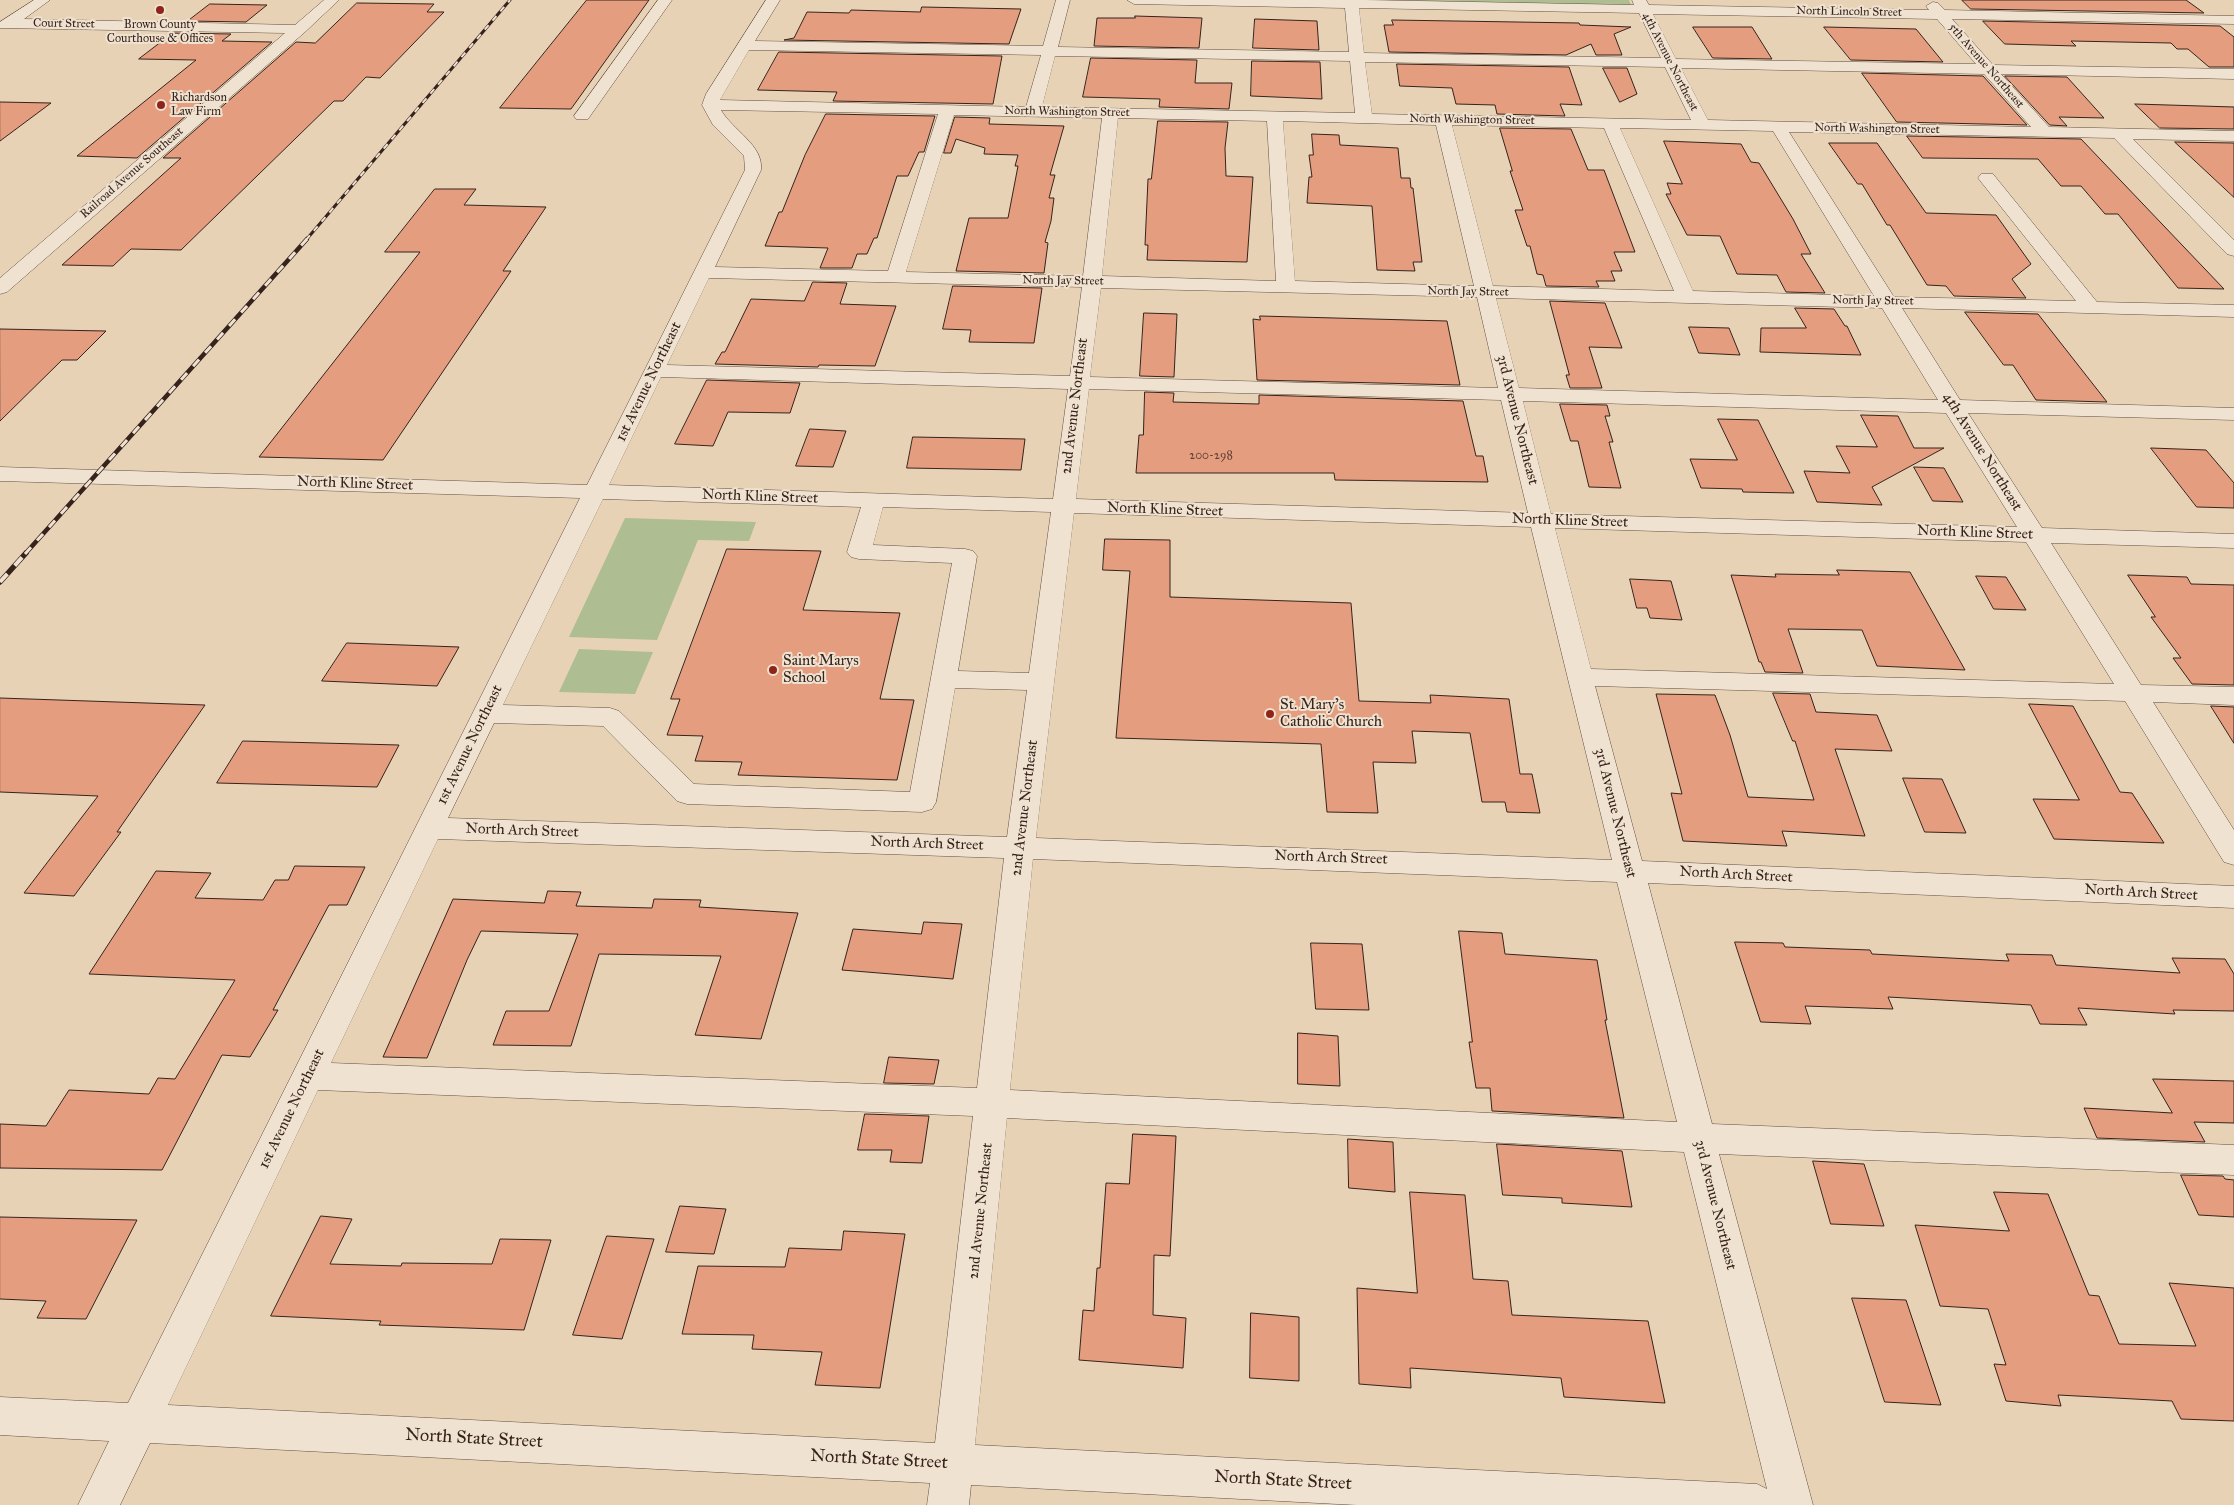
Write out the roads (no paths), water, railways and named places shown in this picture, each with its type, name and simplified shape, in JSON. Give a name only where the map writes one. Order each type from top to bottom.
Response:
[{"type":"street","points":[[4,26],[43,0]]},
{"type":"street","name":"Railroad Avenue Southeast","points":[[0,288],[332,0]]},
{"type":"street","points":[[582,116],[665,0]]},
{"type":"street","points":[[710,105],[714,94],[773,0]]},
{"type":"street","points":[[1033,111],[1063,0]]},
{"type":"street","name":"North Lincoln Street","points":[[1134,0],[1779,6],[1940,14],[2234,20]]},
{"type":"street","name":"5th Avenue Northeast","points":[[1928,0],[2045,133]]},
{"type":"street","points":[[1351,2],[1364,118]]},
{"type":"street","name":"4th Avenue Northeast","points":[[1641,4],[1702,125]]},
{"type":"street","points":[[2221,5],[2234,15]]},
{"type":"street","name":"Court Street","points":[[4,26],[300,29]]},
{"type":"street","points":[[745,45],[2234,74]]},
{"type":"street","name":"North Washington Street","points":[[710,105],[2234,136]]},
{"type":"street","name":"1st Avenue Northeast","points":[[99,1505],[428,828],[486,714],[753,170],[754,162],[752,155],[719,122],[710,105]]},
{"type":"street","points":[[895,278],[948,109]]},
{"type":"street","name":"2nd Avenue Northeast","points":[[948,1505],[1020,847],[1092,282],[1111,113]]},
{"type":"street","points":[[1275,116],[1286,288]]},
{"type":"street","name":"3rd Avenue Northeast","points":[[1443,120],[1580,677],[1792,1505]]},
{"type":"street","points":[[1610,123],[1686,297]]},
{"type":"street","name":"4th Avenue Northeast","points":[[1778,127],[2234,854]]},
{"type":"street","points":[[2119,134],[2234,250]]},
{"type":"street","points":[[1987,178],[2091,307]]},
{"type":"street","name":"North Jay Street","points":[[702,272],[2234,311]]},
{"type":"street","points":[[654,371],[2234,414]]},
{"type":"street","name":"North Kline Street","points":[[0,474],[2234,541]]},
{"type":"street","points":[[486,714],[610,717],[687,794],[922,802],[964,556],[859,552],[874,500]]},
{"type":"street","points":[[1580,677],[2234,696]]},
{"type":"street","points":[[943,679],[1040,682]]},
{"type":"street","points":[[672,836],[687,794]]},
{"type":"street","name":"North Arch Street","points":[[428,828],[1020,847],[1630,870],[2234,897]]},
{"type":"street","points":[[308,1076],[993,1103],[1698,1138],[2234,1160]]},
{"type":"street","name":"North State Street","points":[[0,1416],[1757,1505]]},
{"type":"railway","points":[[306,240],[510,0]]},
{"type":"railway","points":[[25,554],[307,239]]},
{"type":"railway","points":[[0,582],[26,553]]},
{"type":"place","name":"Brown County Courthouse & Offices","points":[[160,10]]},
{"type":"place","name":"Richardson Law Firm","points":[[161,105]]},
{"type":"place","name":"Saint Marys School","points":[[773,670]]},
{"type":"place","name":"St. Mary's Catholic Church","points":[[1270,714]]}]
